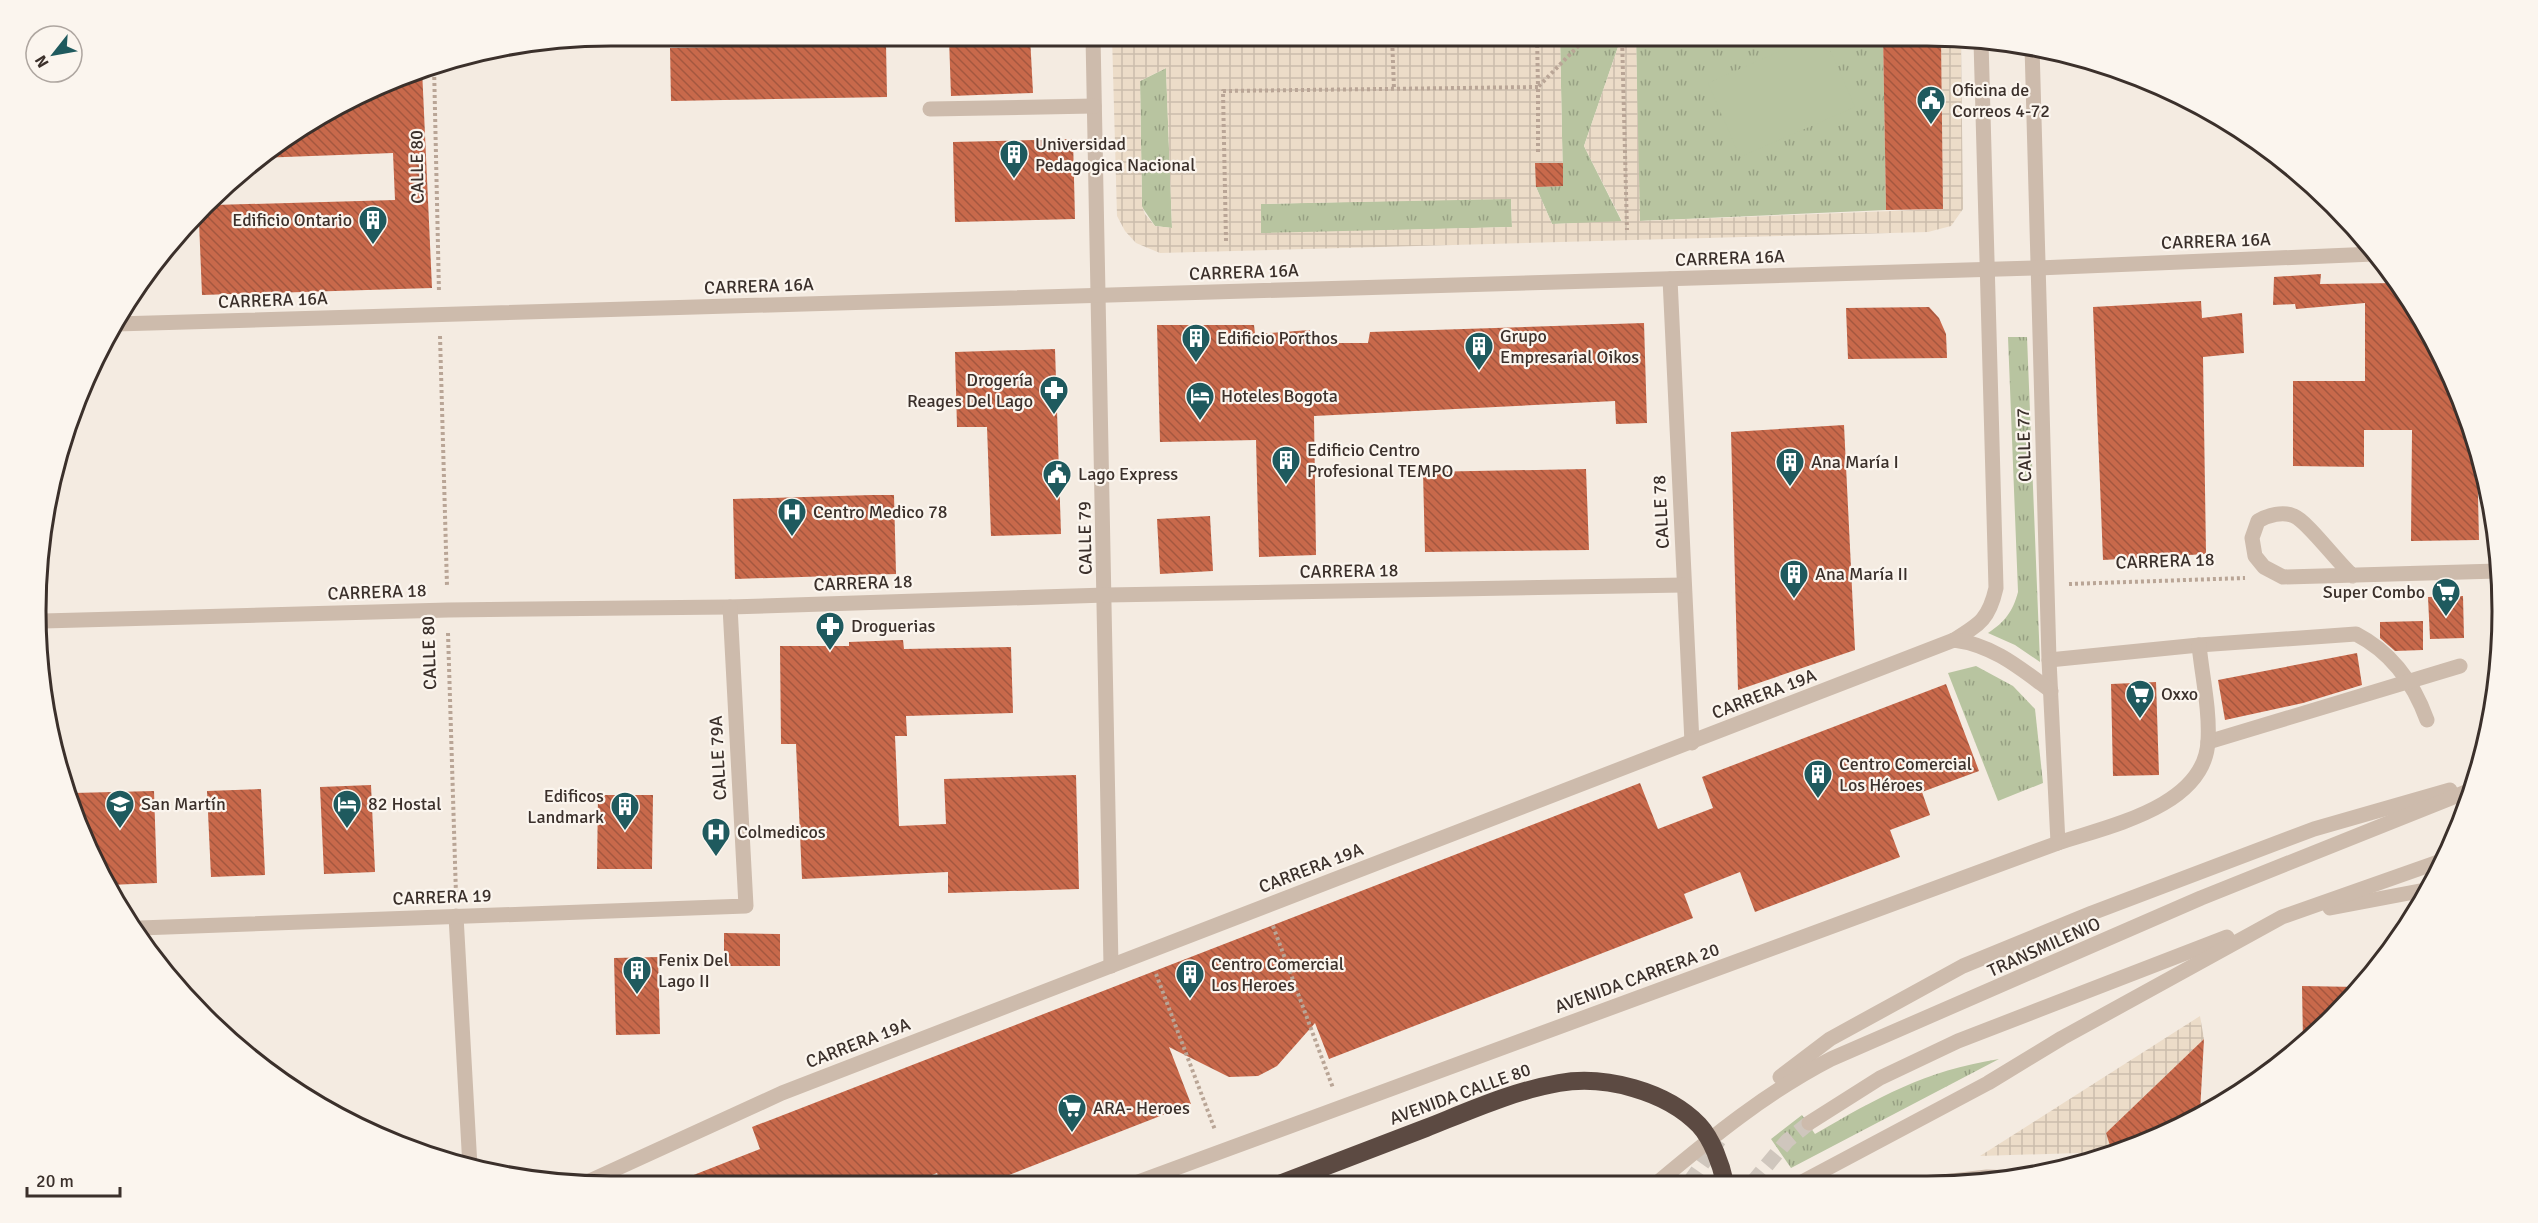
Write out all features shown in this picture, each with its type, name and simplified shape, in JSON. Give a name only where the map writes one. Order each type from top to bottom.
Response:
[{"type":"highway","name":"AVENIDA CALLE 80","points":[[1300,1176],[1485,1104],[1561,1083],[1616,1083],[1669,1103],[1687,1116],[1708,1139],[1722,1176]]},
{"type":"street","name":"CALLE 79","points":[[1093,46],[1106,595],[1111,966]]},
{"type":"street","name":"CALLE 77","points":[[1954,640],[1984,621],[1992,606],[1996,588],[1981,49]]},
{"type":"street","name":"CALLE 77","points":[[2032,56],[2049,660],[2058,843]]},
{"type":"street","points":[[930,109],[1094,106]]},
{"type":"street","name":"CARRERA 16A","points":[[125,324],[1988,270],[2364,254]]},
{"type":"street","name":"CALLE 78","points":[[1670,279],[1692,743]]},
{"type":"street","points":[[2353,576],[2338,563],[2305,524],[2293,515],[2269,515],[2258,521],[2252,538],[2255,556],[2264,567],[2283,577],[2353,576],[2490,571]]},
{"type":"street","name":"CARRERA 18","points":[[46,621],[448,610],[730,607],[1106,595],[1684,585]]},
{"type":"street","name":"CALLE 79A","points":[[730,607],[746,906]]},
{"type":"street","points":[[2049,660],[2199,645],[2356,634],[2373,644],[2410,681],[2427,720]]},
{"type":"street","points":[[1954,640],[1975,643],[2002,655],[2051,691]]},
{"type":"street","name":"CARRERA 19A","points":[[601,1176],[782,1093],[1954,640]]},
{"type":"street","points":[[2199,645],[2208,742],[2460,666]]},
{"type":"street","name":"AVENIDA CARRERA 20","points":[[1156,1176],[2158,808],[2184,789],[2201,766],[2208,742]]},
{"type":"street","name":"TRANSMILENIO","points":[[1780,1077],[1830,1039],[1963,966],[2092,913],[2314,829],[2464,786]]},
{"type":"street","name":"TRANSMILENIO","points":[[1665,1176],[1708,1139],[1768,1096],[1796,1077],[1831,1059],[2201,898],[2462,794]]},
{"type":"street","points":[[1809,1123],[1880,1078],[1958,1041],[2282,917],[2431,864]]},
{"type":"street","points":[[1813,1176],[1978,1088],[2062,1038],[2282,917],[2417,891]]},
{"type":"street","name":"CARRERA 19","points":[[144,928],[746,906]]},
{"type":"street","points":[[456,916],[470,1158]]},
{"type":"path","points":[[1392,46],[1394,88]]},
{"type":"path","points":[[1537,46],[1538,152]]},
{"type":"path","points":[[1226,241],[1223,91],[1538,87],[1578,46]]},
{"type":"path","points":[[1622,46],[1627,230]]},
{"type":"path","name":"CALLE 80","points":[[434,75],[456,916]]},
{"type":"path","name":"CARRERA 18","points":[[2048,585],[2283,577]]},
{"type":"path","points":[[1266,906],[1340,1108]]},
{"type":"path","points":[[1148,952],[1223,1153]]},
{"type":"green space","points":[[1560,46],[1618,46],[1584,146],[1622,222],[1552,224],[1536,187],[1563,186]]},
{"type":"green space","points":[[1636,46],[1883,46],[1886,210],[1639,221]]},
{"type":"green space","points":[[1792,46],[1828,46],[1855,107],[1740,157],[1708,83]]},
{"type":"green space","points":[[1166,68],[1172,228],[1155,226],[1142,207],[1140,81]]},
{"type":"green space","points":[[1511,198],[1512,227],[1261,234],[1260,204]]},
{"type":"green space","points":[[2008,337],[2027,337],[2040,662],[2015,645],[1988,633],[2008,616],[2018,592]]},
{"type":"green space","points":[[1976,666],[2013,686],[2035,709],[2043,783],[1998,801],[1948,673]]},
{"type":"green space","points":[[1999,1059],[1791,1168],[1771,1139],[1802,1115],[1815,1134],[1860,1108],[1925,1078],[1972,1064]]},
{"type":"shaded area","points":[[1112,46],[1560,46],[1563,186],[1536,187],[1552,224],[1622,221],[1584,146],[1618,46],[1636,46],[1640,221],[1943,209],[1941,47],[1961,48],[1963,209],[1951,226],[1928,232],[1160,253],[1136,243],[1125,231],[1117,216]],"holes":[[[1166,69],[1172,228],[1155,226],[1145,214],[1142,206],[1140,81]],[[1511,199],[1512,227],[1261,233],[1261,204]]]},
{"type":"shaded area","points":[[2200,1016],[2204,1039],[2106,1133],[2110,1146],[2088,1153],[1980,1156]]},
{"type":"building","points":[[886,46],[887,97],[671,101],[670,48]]},
{"type":"building","points":[[949,46],[1031,46],[1033,93],[951,96]]},
{"type":"building","points":[[1883,46],[1941,47],[1943,209],[1886,210]]},
{"type":"building","points":[[422,79],[432,288],[202,295],[199,226],[220,205],[395,200],[393,153],[276,157],[329,122]]},
{"type":"building","name":"Universidad Pedagogica Nacional","points":[[1073,139],[1075,219],[955,222],[953,142]]},
{"type":"building","points":[[1535,163],[1563,163],[1563,186],[1536,187]]},
{"type":"building","points":[[2321,274],[2320,284],[2386,283],[2416,329],[2462,430],[2478,488],[2479,540],[2411,541],[2412,430],[2364,430],[2364,467],[2293,466],[2293,381],[2365,381],[2365,303],[2296,309],[2295,304],[2273,305],[2274,277]]},
{"type":"building","points":[[2201,301],[2202,318],[2242,313],[2244,353],[2203,357],[2206,554],[2103,560],[2093,307]]},
{"type":"building","points":[[1929,307],[1939,318],[1946,334],[1947,358],[1848,359],[1846,308]]},
{"type":"building","points":[[1644,323],[1647,423],[1616,424],[1615,401],[1314,416],[1316,555],[1259,557],[1256,440],[1160,442],[1157,325],[1254,325],[1255,334],[1310,330],[1311,343],[1368,343],[1370,332]]},
{"type":"building","points":[[1055,349],[1061,534],[991,536],[987,427],[957,427],[955,352]]},
{"type":"building","points":[[1844,425],[1855,650],[1738,690],[1731,432]]},
{"type":"building","points":[[1586,469],[1589,550],[1425,552],[1423,472]]},
{"type":"building","name":"Centro Medico 78","points":[[894,495],[896,574],[735,579],[733,499]]},
{"type":"building","points":[[1210,516],[1213,571],[1160,574],[1157,519]]},
{"type":"building","name":"Super Combo","points":[[2463,596],[2464,638],[2430,639],[2428,597]]},
{"type":"building","points":[[2423,621],[2423,650],[2395,651],[2380,638],[2380,622]]},
{"type":"building","points":[[903,640],[904,649],[1011,647],[1013,713],[906,716],[907,736],[895,736],[899,826],[946,824],[944,779],[1076,775],[1079,889],[948,893],[948,872],[802,879],[796,744],[781,744],[780,646],[849,646],[849,642]]},
{"type":"building","points":[[2357,653],[2362,685],[2303,703],[2225,720],[2218,680]]},
{"type":"building","points":[[2156,682],[2159,775],[2113,776],[2111,684]]},
{"type":"building","name":"Centro Comercial Los Heroes","points":[[1946,684],[1979,771],[1922,792],[1930,815],[1890,830],[1900,857],[1755,912],[1740,872],[1684,894],[1693,918],[1329,1059],[1315,1023],[1277,1066],[1258,1076],[1229,1077],[1169,1047],[1191,1104],[1007,1176],[938,1176],[937,1173],[930,1176],[691,1176],[760,1149],[752,1127],[1640,783],[1658,829],[1713,808],[1702,777]]},
{"type":"building","name":"82 Hostal","points":[[371,785],[375,872],[324,874],[320,787]]},
{"type":"building","points":[[261,789],[265,875],[211,877],[207,791]]},
{"type":"building","name":"San Martín","points":[[154,791],[157,883],[117,885],[76,793]]},
{"type":"building","name":"Edificos Landmark","points":[[598,795],[653,795],[652,869],[597,869]]},
{"type":"building","points":[[724,933],[780,934],[780,966],[724,966]]},
{"type":"building","name":"Fenix Del Lago II","points":[[658,957],[660,1034],[616,1035],[614,958]]},
{"type":"building","points":[[2302,986],[2348,987],[2326,1011],[2303,1032]]},
{"type":"building","points":[[2204,1039],[2200,1105],[2110,1146],[2106,1133]]},
{"type":"tunnel","points":[[1758,1176],[1787,1141],[1809,1123]]},
{"type":"tunnel","points":[[1694,1176],[1719,1140]]},
{"type":"place","name":"Oficina de Correos 4-72","points":[[1931,126]]},
{"type":"place","name":"Universidad Pedagogica Nacional","points":[[1014,180]]},
{"type":"place","name":"Edificio Ontario","points":[[373,246]]},
{"type":"place","name":"Edificio Porthos","points":[[1196,364]]},
{"type":"place","name":"Grupo Empresarial Oikos","points":[[1479,372]]},
{"type":"place","name":"Drogería Reages Del Lago","points":[[1054,416]]},
{"type":"place","name":"Hoteles Bogota","points":[[1200,422]]},
{"type":"place","name":"Edificio Centro Profesional TEMPO","points":[[1286,486]]},
{"type":"place","name":"Ana María I","points":[[1790,488]]},
{"type":"place","name":"Lago Express","points":[[1057,500]]},
{"type":"place","name":"Centro Medico 78","points":[[792,538]]},
{"type":"place","name":"Ana María II","points":[[1794,600]]},
{"type":"place","name":"Super Combo","points":[[2446,618]]},
{"type":"place","name":"Droguerias","points":[[830,652]]},
{"type":"place","name":"Oxxo","points":[[2140,720]]},
{"type":"place","name":"Centro Comercial Los Héroes","points":[[1818,800]]},
{"type":"place","name":"San Martín","points":[[120,830]]},
{"type":"place","name":"82 Hostal","points":[[347,830]]},
{"type":"place","name":"Edificos Landmark","points":[[625,832]]},
{"type":"place","name":"Colmedicos","points":[[716,858]]},
{"type":"place","name":"Fenix Del Lago II","points":[[637,996]]},
{"type":"place","name":"Centro Comercial Los Heroes","points":[[1190,1000]]},
{"type":"place","name":"ARA- Heroes","points":[[1072,1134]]}]
